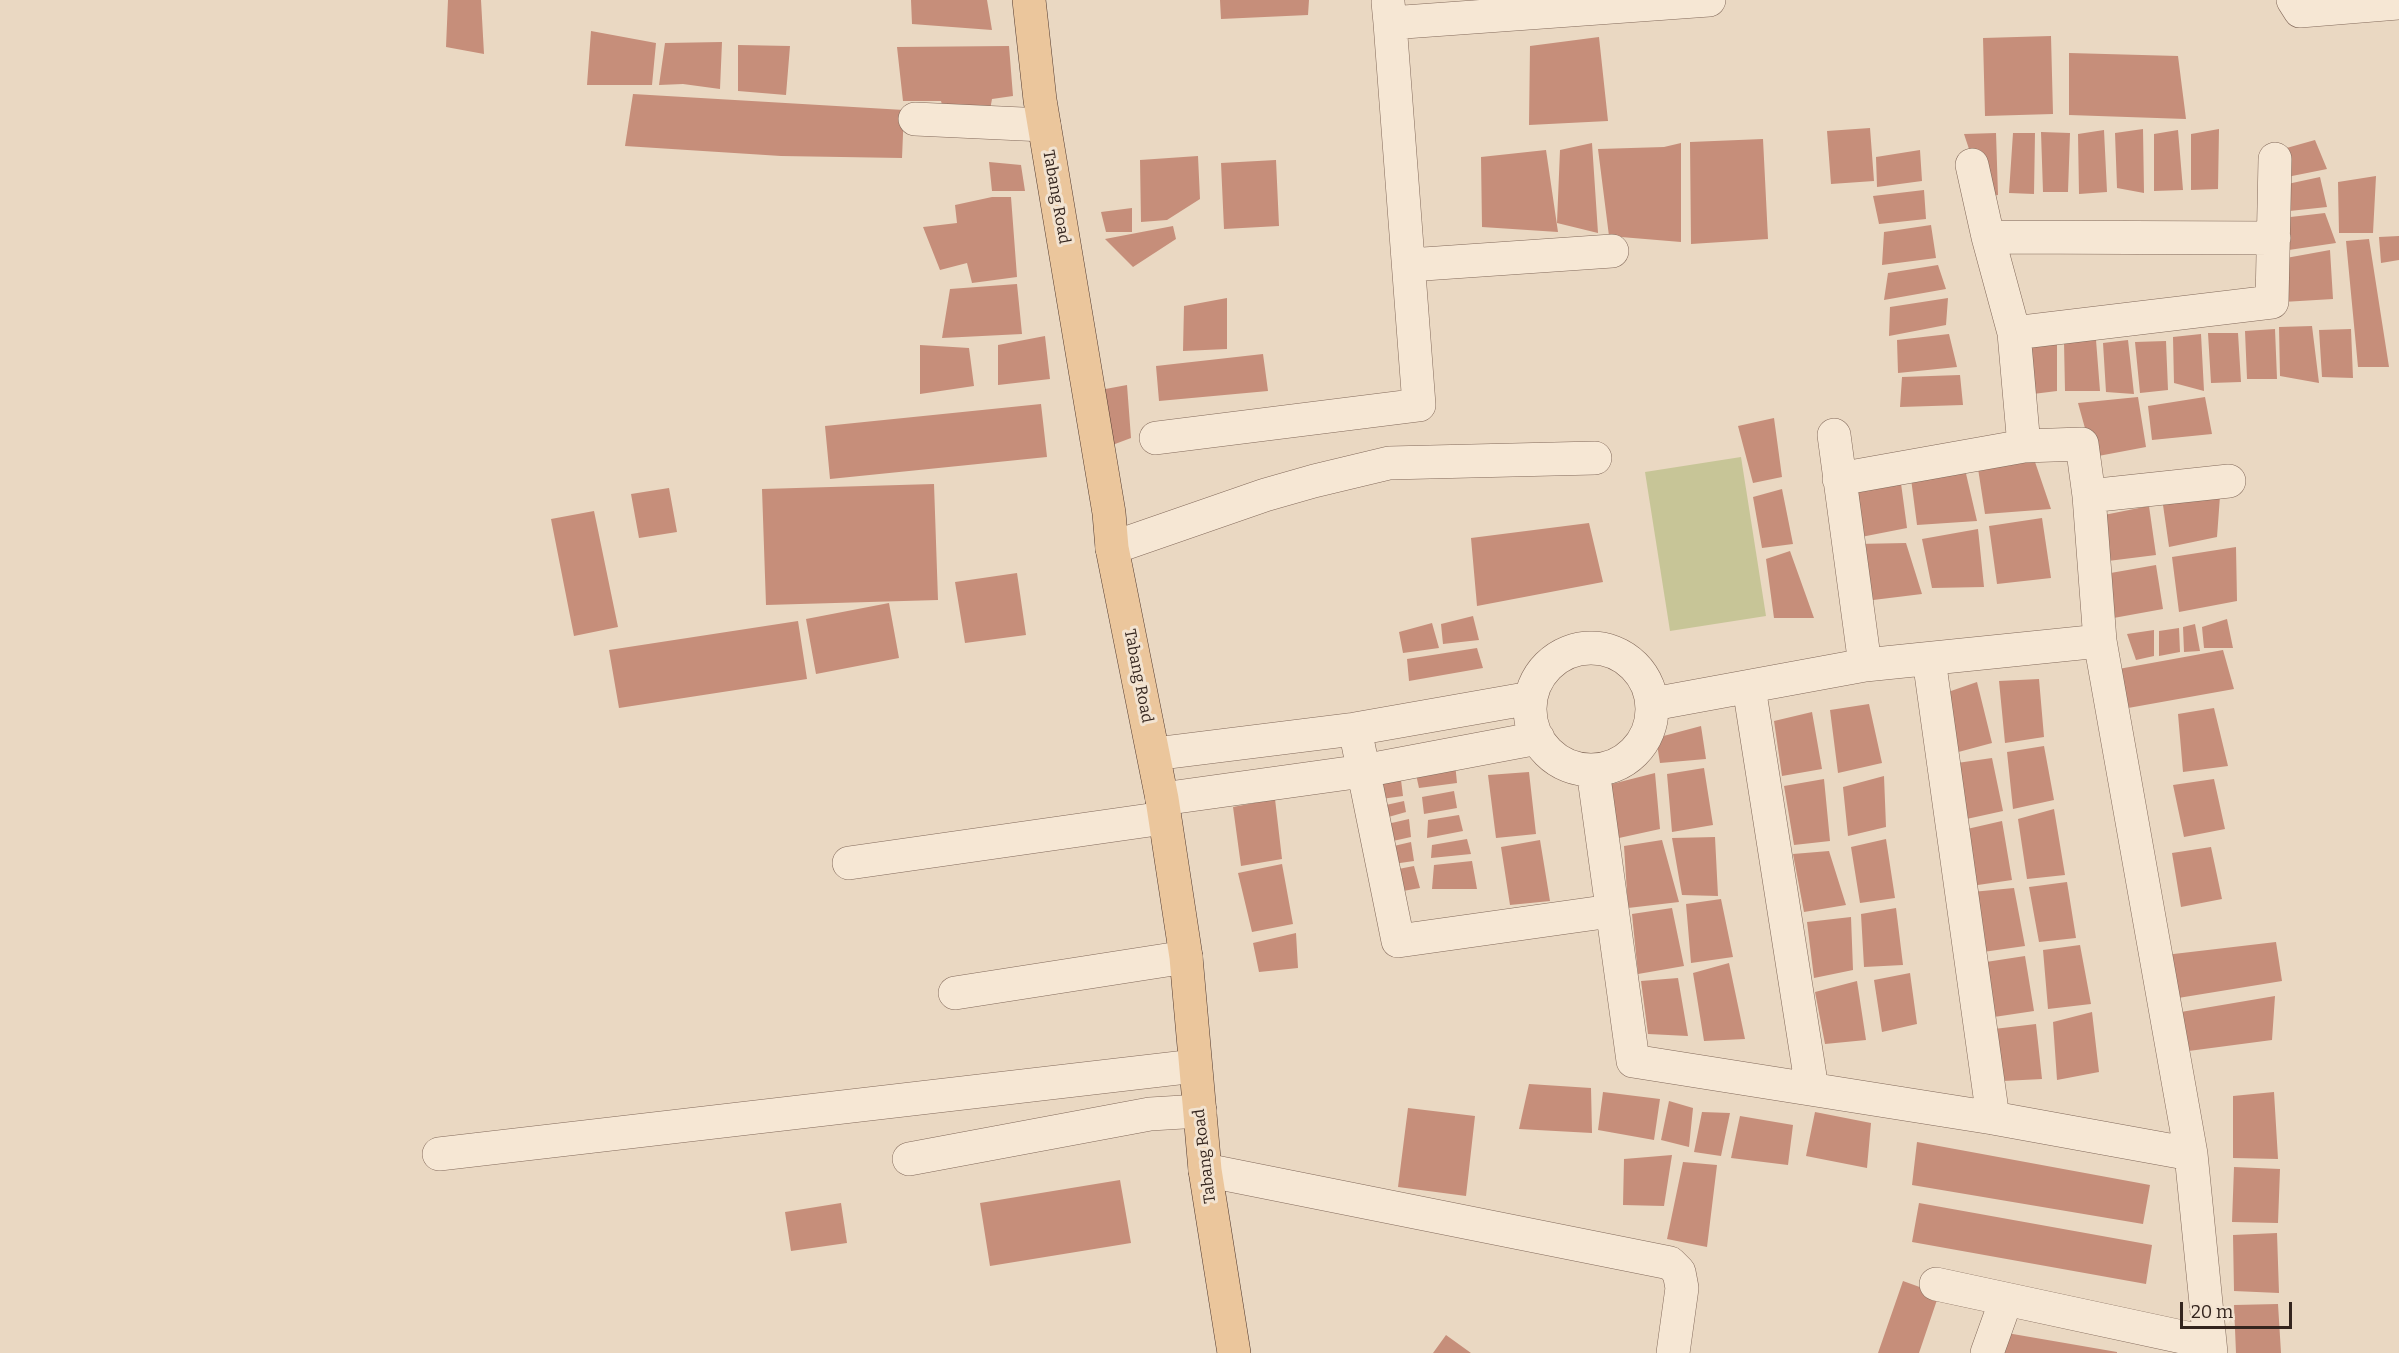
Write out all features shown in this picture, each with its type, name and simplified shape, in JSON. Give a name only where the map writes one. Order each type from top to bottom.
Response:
[{"type":"main road","name":"Tabang Road","points":[[1029,0],[1044,125],[1109,513],[1112,548],[1154,754],[1186,957],[1205,1170],[1234,1353]]},
{"type":"street","points":[[1155,438],[1419,405],[1389,11],[1709,0]]},
{"type":"street","points":[[2293,0],[2300,11],[2399,3]]},
{"type":"street","points":[[915,118],[1044,125]]},
{"type":"street","points":[[2014,333],[2272,302],[2275,159]]},
{"type":"street","points":[[1972,165],[1988,237],[2014,333],[2024,446]]},
{"type":"street","points":[[1988,237],[2274,237]]},
{"type":"street","points":[[1408,265],[1612,250]]},
{"type":"street","points":[[1834,435],[1865,665]]},
{"type":"street","points":[[1839,479],[2024,446],[2082,444],[2089,496],[2100,641],[2191,1154],[2211,1348],[1936,1284]]},
{"type":"street","points":[[1112,548],[1275,492],[1389,464],[1594,458]]},
{"type":"street","points":[[2089,496],[2229,481]]},
{"type":"street","points":[[1653,704],[1865,665],[2100,641]]},
{"type":"street","points":[[1585,648],[1604,650],[1622,657],[1637,669],[1648,685],[1653,704],[1651,723],[1636,751],[1624,761],[1593,770],[1580,769],[1555,759],[1538,738],[1531,718],[1531,698],[1538,680],[1550,664],[1566,653],[1585,648]]},
{"type":"street","points":[[1929,659],[1993,1118]]},
{"type":"street","points":[[1749,687],[1812,1089]]},
{"type":"street","points":[[1154,754],[1355,729],[1531,698]]},
{"type":"street","points":[[1355,729],[1398,941],[1611,911]]},
{"type":"street","points":[[849,863],[1163,809],[1538,738]]},
{"type":"street","points":[[1593,770],[1633,1061],[1993,1118],[2191,1154]]},
{"type":"street","points":[[955,993],[1186,957]]},
{"type":"street","points":[[439,1154],[1195,1066]]},
{"type":"street","points":[[909,1159],[1150,1114],[1200,1111]]},
{"type":"street","points":[[1205,1170],[1670,1263],[1679,1272],[1682,1288],[1673,1353]]},
{"type":"street","points":[[1987,1353],[2006,1300]]},
{"type":"shaded area","points":[[1741,457],[1766,616],[1670,631],[1645,472]]},
{"type":"building","points":[[448,0],[481,0],[484,54],[446,47]]},
{"type":"building","points":[[911,0],[987,0],[992,30],[912,24]]},
{"type":"building","points":[[1220,0],[1309,0],[1308,15],[1221,19]]},
{"type":"building","points":[[591,31],[656,43],[652,85],[587,85]]},
{"type":"building","points":[[2051,36],[2053,114],[1985,116],[1983,38]]},
{"type":"building","points":[[1599,37],[1608,121],[1529,125],[1530,46]]},
{"type":"building","points":[[722,42],[720,89],[683,84],[659,85],[665,43]]},
{"type":"building","points":[[738,45],[790,46],[786,95],[738,91]]},
{"type":"building","points":[[1009,46],[1013,96],[992,99],[990,110],[943,108],[941,101],[903,101],[897,47]]},
{"type":"building","points":[[2069,53],[2178,56],[2186,119],[2069,115]]},
{"type":"building","points":[[633,94],[904,110],[902,158],[781,156],[625,146]]},
{"type":"building","points":[[1870,128],[1874,181],[1831,184],[1827,131]]},
{"type":"building","points":[[2143,129],[2144,193],[2117,188],[2115,133]]},
{"type":"building","points":[[2219,129],[2218,189],[2191,190],[2191,134]]},
{"type":"building","points":[[2104,130],[2107,192],[2079,194],[2078,134]]},
{"type":"building","points":[[2178,130],[2183,190],[2154,191],[2154,134]]},
{"type":"building","points":[[2041,132],[2070,133],[2068,192],[2043,192]]},
{"type":"building","points":[[1996,133],[1998,195],[1985,197],[1964,134]]},
{"type":"building","points":[[2013,133],[2035,133],[2034,194],[2009,193]]},
{"type":"building","points":[[1763,139],[1768,239],[1691,244],[1690,142]]},
{"type":"building","points":[[2315,140],[2327,169],[2282,178],[2283,149]]},
{"type":"building","points":[[1592,143],[1598,233],[1557,223],[1560,150]]},
{"type":"building","points":[[1681,143],[1681,242],[1609,236],[1598,149],[1664,147]]},
{"type":"building","points":[[1546,150],[1558,232],[1482,227],[1481,157]]},
{"type":"building","points":[[1920,150],[1922,181],[1877,187],[1876,157]]},
{"type":"building","points":[[1198,156],[1200,199],[1167,220],[1141,222],[1140,160]]},
{"type":"building","points":[[1276,160],[1279,226],[1224,229],[1221,163]]},
{"type":"building","points":[[989,162],[1021,165],[1025,191],[992,191]]},
{"type":"building","points":[[2376,176],[2373,233],[2339,233],[2338,182]]},
{"type":"building","points":[[2320,177],[2327,207],[2280,212],[2283,185]]},
{"type":"building","points":[[1924,190],[1926,219],[1879,224],[1873,196]]},
{"type":"building","points":[[992,197],[1011,197],[1017,277],[972,283],[967,263],[940,270],[923,227],[957,223],[955,205]]},
{"type":"building","points":[[1132,208],[1132,232],[1106,232],[1101,212]]},
{"type":"building","points":[[2325,213],[2336,243],[2282,251],[2282,218]]},
{"type":"building","points":[[1931,225],[1936,258],[1882,265],[1884,232]]},
{"type":"building","points":[[1173,226],[1176,239],[1133,267],[1105,239]]},
{"type":"building","points":[[2399,236],[2399,260],[2381,263],[2379,237]]},
{"type":"building","points":[[2369,239],[2389,367],[2358,367],[2346,241]]},
{"type":"building","points":[[2330,250],[2333,299],[2283,302],[2286,258]]},
{"type":"building","points":[[1938,265],[1946,289],[1884,300],[1888,273]]},
{"type":"building","points":[[1017,284],[1022,334],[942,338],[950,289]]},
{"type":"building","points":[[1227,298],[1227,349],[1183,351],[1184,306]]},
{"type":"building","points":[[1948,298],[1946,325],[1889,336],[1890,307]]},
{"type":"building","points":[[2312,326],[2319,383],[2280,376],[2279,327]]},
{"type":"building","points":[[2275,329],[2277,379],[2247,379],[2245,331]]},
{"type":"building","points":[[2351,329],[2353,378],[2322,377],[2319,330]]},
{"type":"building","points":[[2208,333],[2238,333],[2241,382],[2211,383]]},
{"type":"building","points":[[1949,334],[1957,367],[1898,373],[1897,340]]},
{"type":"building","points":[[2201,334],[2204,391],[2174,383],[2173,337]]},
{"type":"building","points":[[1045,336],[1050,379],[998,385],[998,345]]},
{"type":"building","points":[[2096,340],[2100,391],[2065,391],[2064,342]]},
{"type":"building","points":[[2128,340],[2134,394],[2106,392],[2103,343]]},
{"type":"building","points":[[2166,341],[2168,390],[2140,393],[2135,342]]},
{"type":"building","points":[[2057,343],[2057,391],[2025,395],[2022,344]]},
{"type":"building","points":[[920,345],[969,348],[974,386],[920,394]]},
{"type":"building","points":[[1263,354],[1268,391],[1159,401],[1156,366]]},
{"type":"building","points":[[1960,375],[1963,405],[1900,407],[1902,377]]},
{"type":"building","points":[[1127,385],[1131,438],[1107,447],[1100,390]]},
{"type":"building","points":[[2138,397],[2146,447],[2093,457],[2078,403]]},
{"type":"building","points":[[2205,397],[2212,434],[2152,440],[2148,406]]},
{"type":"building","points":[[1041,404],[1047,457],[830,479],[825,426]]},
{"type":"building","points":[[1774,418],[1782,477],[1753,483],[1738,426]]},
{"type":"building","points":[[2033,456],[2051,509],[1985,514],[1977,462]]},
{"type":"building","points":[[1964,465],[1977,521],[1917,525],[1910,471]]},
{"type":"building","points":[[1900,476],[1907,528],[1856,538],[1846,483]]},
{"type":"building","points":[[934,484],[938,600],[766,605],[762,489]]},
{"type":"building","points":[[669,488],[677,532],[639,538],[631,494]]},
{"type":"building","points":[[1782,489],[1793,544],[1762,548],[1753,497]]},
{"type":"building","points":[[2220,496],[2217,537],[2169,547],[2163,505]]},
{"type":"building","points":[[2149,506],[2156,555],[2100,562],[2099,516]]},
{"type":"building","points":[[594,511],[618,627],[574,636],[551,519]]},
{"type":"building","points":[[2042,518],[2051,578],[1997,584],[1989,526]]},
{"type":"building","points":[[1589,523],[1603,582],[1477,606],[1471,538]]},
{"type":"building","points":[[1978,529],[1984,587],[1932,588],[1922,539]]},
{"type":"building","points":[[1906,543],[1922,594],[1865,601],[1856,544]]},
{"type":"building","points":[[2236,547],[2237,601],[2179,612],[2172,557]]},
{"type":"building","points":[[1790,551],[1814,618],[1774,618],[1766,559]]},
{"type":"building","points":[[2156,565],[2163,609],[2108,619],[2105,574]]},
{"type":"building","points":[[1017,573],[1026,635],[965,643],[955,582]]},
{"type":"building","points":[[889,603],[899,658],[816,674],[806,619]]},
{"type":"building","points":[[1473,616],[1479,640],[1443,644],[1441,624]]},
{"type":"building","points":[[2227,619],[2233,648],[2204,648],[2202,627]]},
{"type":"building","points":[[798,621],[807,679],[619,708],[609,650]]},
{"type":"building","points":[[1432,623],[1439,648],[1403,653],[1399,632]]},
{"type":"building","points":[[2195,624],[2200,651],[2184,652],[2183,627]]},
{"type":"building","points":[[2179,628],[2180,652],[2159,656],[2159,631]]},
{"type":"building","points":[[2154,630],[2154,656],[2136,660],[2127,634]]},
{"type":"building","points":[[1477,648],[1483,668],[1409,681],[1407,659]]},
{"type":"building","points":[[2223,650],[2234,689],[2117,710],[2113,670]]},
{"type":"building","points":[[2039,679],[2044,737],[2005,743],[1999,681]]},
{"type":"building","points":[[1977,682],[1992,743],[1951,754],[1948,692]]},
{"type":"building","points":[[1869,704],[1882,763],[1838,773],[1830,710]]},
{"type":"building","points":[[2214,708],[2228,766],[2183,772],[2178,714]]},
{"type":"building","points":[[1812,712],[1822,769],[1782,776],[1774,721]]},
{"type":"building","points":[[1701,726],[1706,759],[1660,763],[1656,738]]},
{"type":"building","points":[[2044,746],[2054,800],[2013,809],[2007,752]]},
{"type":"building","points":[[1992,758],[2003,811],[1962,820],[1957,763]]},
{"type":"building","points":[[1455,763],[1457,783],[1419,788],[1415,770]]},
{"type":"building","points":[[1704,768],[1713,825],[1672,832],[1667,774]]},
{"type":"building","points":[[1400,772],[1403,796],[1374,800],[1371,777]]},
{"type":"building","points":[[1529,772],[1536,834],[1496,838],[1488,775]]},
{"type":"building","points":[[1655,773],[1660,829],[1619,838],[1608,785]]},
{"type":"building","points":[[1884,776],[1886,827],[1848,836],[1843,787]]},
{"type":"building","points":[[1824,779],[1830,841],[1794,845],[1784,786]]},
{"type":"building","points":[[2214,779],[2225,829],[2184,837],[2173,785]]},
{"type":"building","points":[[1454,791],[1457,808],[1424,814],[1422,797]]},
{"type":"building","points":[[1275,799],[1282,859],[1241,866],[1233,807]]},
{"type":"building","points":[[1404,801],[1406,812],[1378,820],[1377,807]]},
{"type":"building","points":[[2054,809],[2065,875],[2027,879],[2018,819]]},
{"type":"building","points":[[1459,815],[1463,831],[1427,838],[1428,820]]},
{"type":"building","points":[[1409,819],[1411,837],[1384,843],[1383,825]]},
{"type":"building","points":[[2002,821],[2012,880],[1971,886],[1967,829]]},
{"type":"building","points":[[1715,837],[1718,896],[1682,895],[1672,838]]},
{"type":"building","points":[[1467,839],[1471,854],[1431,858],[1432,845]]},
{"type":"building","points":[[1886,839],[1895,898],[1860,903],[1851,847]]},
{"type":"building","points":[[1540,840],[1550,901],[1510,905],[1501,847]]},
{"type":"building","points":[[1662,840],[1679,902],[1628,908],[1624,846]]},
{"type":"building","points":[[1411,842],[1414,861],[1386,865],[1385,848]]},
{"type":"building","points":[[2211,847],[2222,899],[2181,907],[2172,853]]},
{"type":"building","points":[[1829,851],[1846,905],[1804,912],[1793,854]]},
{"type":"building","points":[[1472,861],[1477,889],[1432,889],[1434,865]]},
{"type":"building","points":[[1282,864],[1293,924],[1252,932],[1238,873]]},
{"type":"building","points":[[1414,866],[1420,888],[1392,893],[1388,871]]},
{"type":"building","points":[[2067,882],[2076,938],[2039,942],[2029,887]]},
{"type":"building","points":[[2014,888],[2025,946],[1983,952],[1972,892]]},
{"type":"building","points":[[1721,899],[1733,957],[1691,963],[1686,904]]},
{"type":"building","points":[[1672,908],[1684,966],[1638,974],[1632,914]]},
{"type":"building","points":[[1896,908],[1903,965],[1864,967],[1861,914]]},
{"type":"building","points":[[1851,917],[1853,970],[1814,978],[1807,922]]},
{"type":"building","points":[[1296,933],[1298,968],[1259,972],[1253,943]]},
{"type":"building","points":[[2276,942],[2282,981],[2172,999],[2165,955]]},
{"type":"building","points":[[2080,945],[2091,1004],[2048,1009],[2043,950]]},
{"type":"building","points":[[2025,956],[2034,1011],[1994,1017],[1986,962]]},
{"type":"building","points":[[1729,963],[1745,1039],[1704,1041],[1693,973]]},
{"type":"building","points":[[1910,973],[1917,1024],[1882,1032],[1874,980]]},
{"type":"building","points":[[1678,978],[1688,1036],[1648,1034],[1641,981]]},
{"type":"building","points":[[1857,981],[1866,1040],[1825,1044],[1815,992]]},
{"type":"building","points":[[2275,996],[2272,1040],[2181,1052],[2175,1013]]},
{"type":"building","points":[[2092,1012],[2099,1072],[2057,1080],[2053,1022]]},
{"type":"building","points":[[2036,1024],[2042,1079],[2003,1081],[1994,1029]]},
{"type":"building","points":[[1529,1084],[1591,1088],[1592,1133],[1519,1129]]},
{"type":"building","points":[[1603,1092],[1660,1099],[1654,1140],[1598,1130]]},
{"type":"building","points":[[2274,1092],[2278,1159],[2233,1158],[2233,1096]]},
{"type":"building","points":[[1669,1101],[1693,1108],[1689,1147],[1661,1140]]},
{"type":"building","points":[[1408,1108],[1475,1116],[1466,1196],[1398,1187]]},
{"type":"building","points":[[1702,1112],[1730,1113],[1721,1156],[1694,1152]]},
{"type":"building","points":[[1815,1112],[1871,1123],[1867,1168],[1806,1156]]},
{"type":"building","points":[[1740,1116],[1793,1125],[1788,1165],[1731,1158]]},
{"type":"building","points":[[1917,1142],[2150,1185],[2143,1224],[1912,1185]]},
{"type":"building","points":[[1672,1155],[1664,1206],[1623,1205],[1624,1159]]},
{"type":"building","points":[[1683,1162],[1717,1165],[1707,1247],[1667,1239]]},
{"type":"building","points":[[2234,1167],[2280,1169],[2278,1223],[2232,1222]]},
{"type":"building","points":[[1120,1180],[1131,1243],[990,1266],[980,1203]]},
{"type":"building","points":[[841,1203],[847,1243],[791,1251],[785,1212]]},
{"type":"building","points":[[1919,1203],[2152,1245],[2146,1284],[1912,1242]]},
{"type":"building","points":[[2277,1233],[2279,1293],[2234,1291],[2233,1235]]},
{"type":"building","points":[[1903,1281],[1939,1294],[1919,1353],[1878,1353]]},
{"type":"building","points":[[2278,1304],[2281,1353],[2236,1353],[2234,1305]]},
{"type":"building","points":[[2007,1333],[2117,1352],[2117,1353],[2003,1353]]},
{"type":"building","points":[[1446,1335],[1471,1353],[1433,1353]]}]
